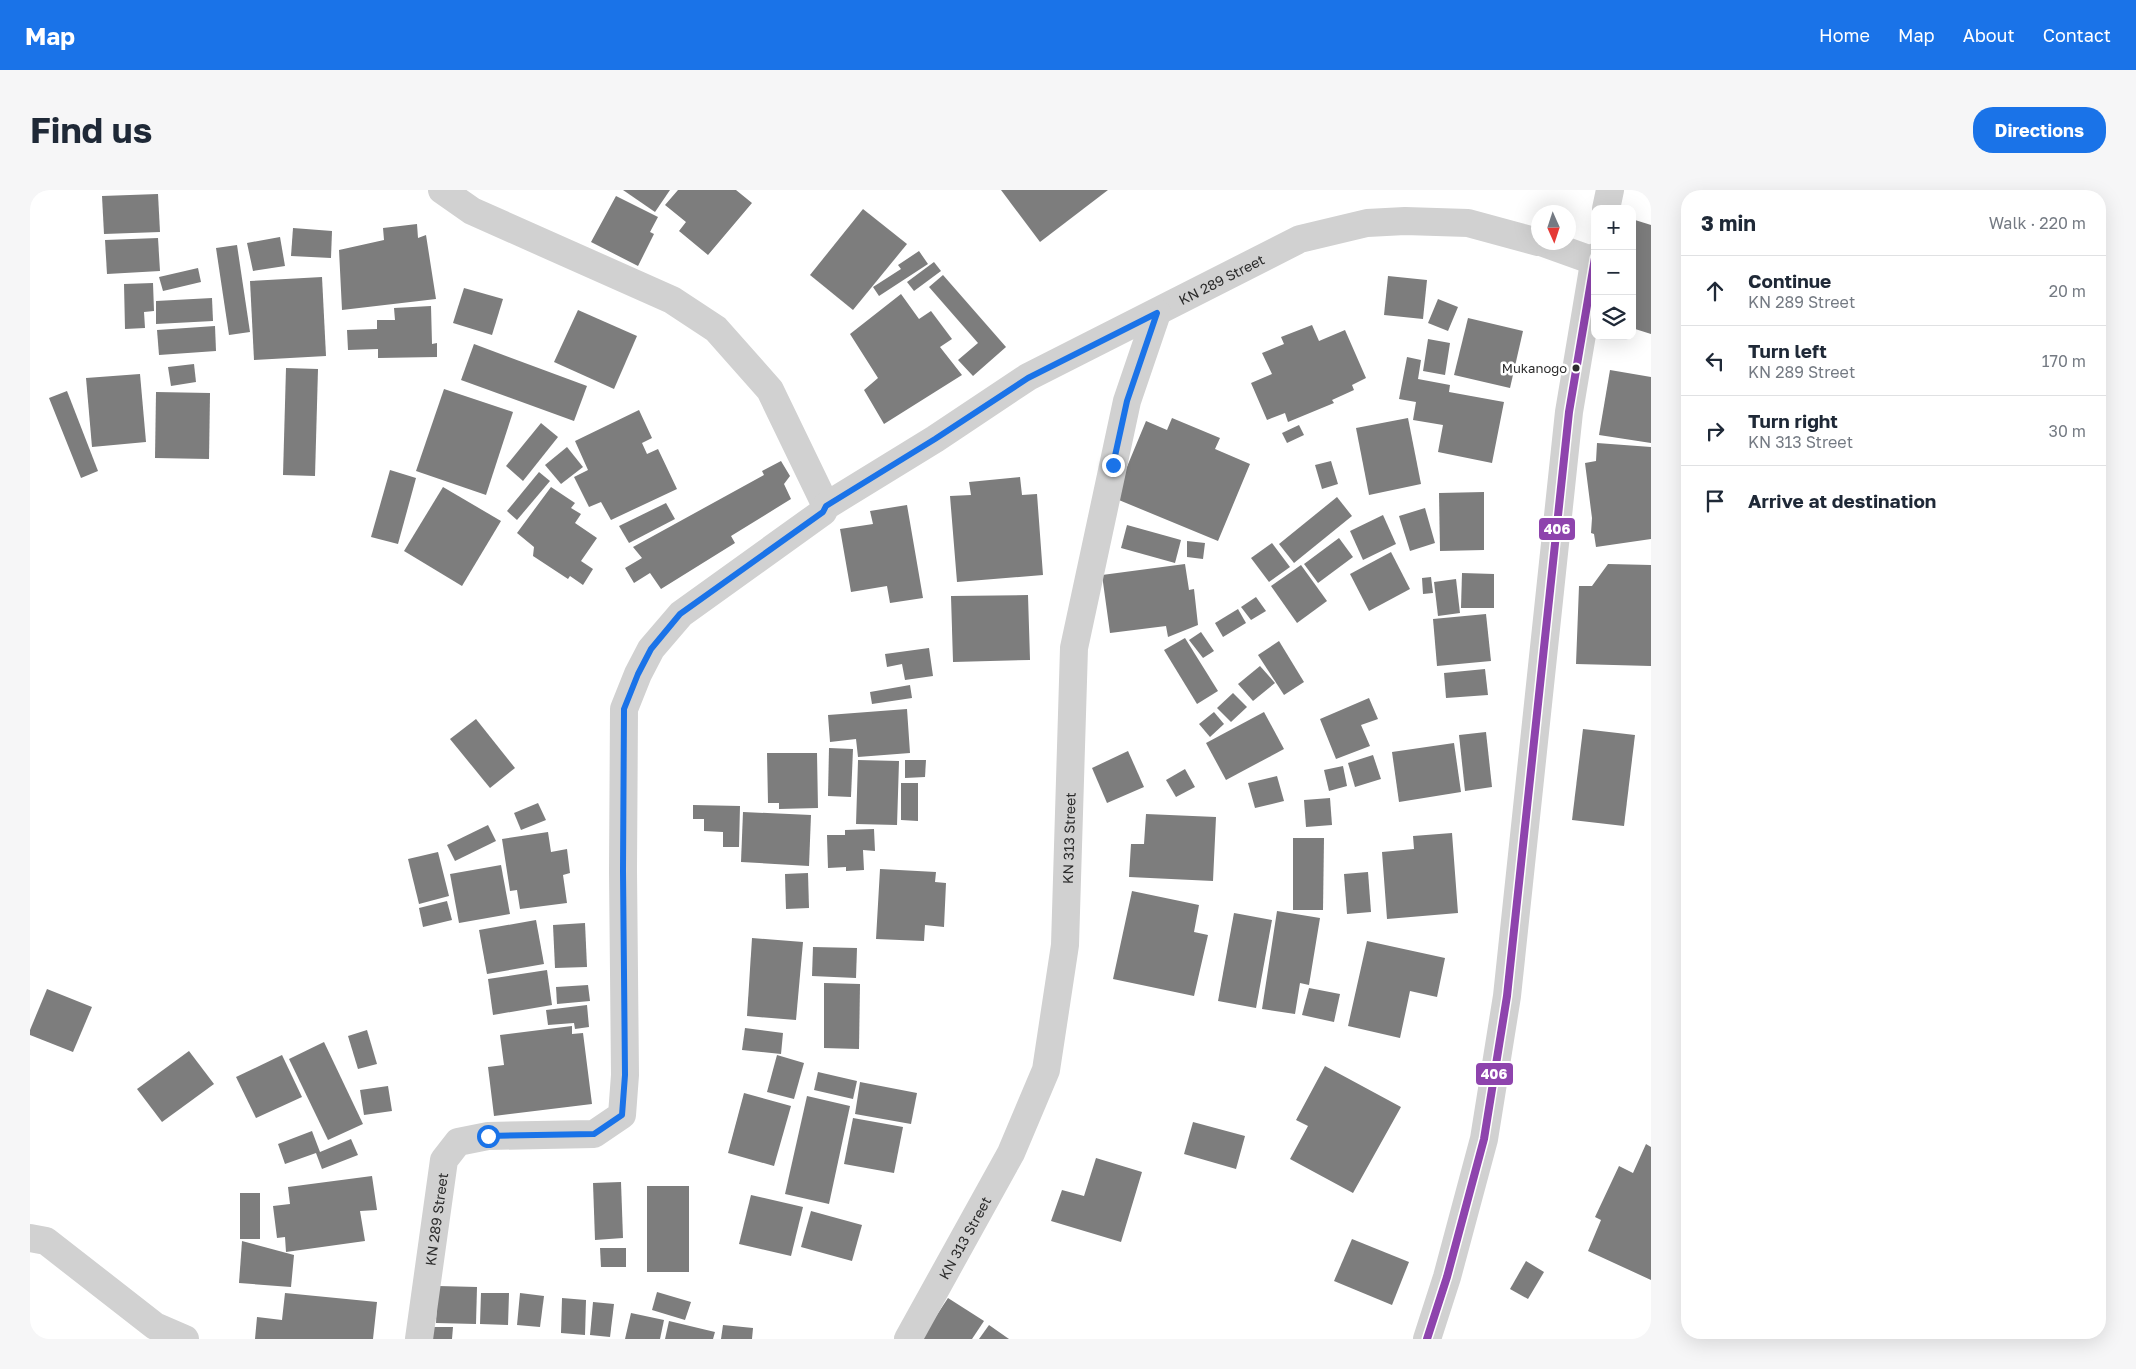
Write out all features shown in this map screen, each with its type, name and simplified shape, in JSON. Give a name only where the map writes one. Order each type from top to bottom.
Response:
[{"type":"street","points":[[442,190],[472,212],[672,300],[716,330],[770,390],[826,506]]},
{"type":"street","points":[[1607,205],[1610,190]]},
{"type":"street","name":"KN 289 Street","points":[[419,1339],[444,1160],[458,1142],[488,1136],[594,1134],[622,1115],[625,1075],[624,709],[638,674],[651,649],[680,614],[823,512],[826,506],[935,439],[1028,378],[1300,239],[1367,223],[1405,221],[1468,223],[1531,240]]},
{"type":"street","name":"KN 289 Street","points":[[1565,250],[1591,258]]},
{"type":"street","points":[[1427,1339],[1447,1277],[1484,1139],[1507,996],[1569,412],[1591,277]]},
{"type":"street","name":"KN 313 Street","points":[[908,1339],[1011,1153],[1046,1070],[1065,945],[1074,648],[1127,401],[1157,313]]},
{"type":"street","points":[[30,1238],[46,1241],[155,1326],[185,1339]]},
{"type":"building","points":[[623,190],[670,190],[655,212]]},
{"type":"building","points":[[678,190],[736,190],[752,203],[708,255],[679,231],[686,222],[665,205]]},
{"type":"building","points":[[1001,190],[1108,190],[1040,242]]},
{"type":"building","points":[[158,194],[160,232],[104,234],[102,196]]},
{"type":"building","points":[[616,196],[658,217],[650,232],[654,234],[638,266],[591,242]]},
{"type":"building","points":[[863,209],[907,244],[853,310],[810,275]]},
{"type":"building","points":[[1636,220],[1651,225],[1651,334],[1636,329]]},
{"type":"building","points":[[417,224],[418,238],[426,235],[436,299],[342,310],[339,250],[384,240],[383,228]]},
{"type":"building","points":[[293,228],[332,231],[331,258],[291,256]]},
{"type":"building","points":[[280,237],[285,266],[253,271],[247,243]]},
{"type":"building","points":[[158,238],[160,271],[107,274],[105,240]]},
{"type":"building","points":[[237,245],[250,332],[229,335],[216,248]]},
{"type":"building","points":[[919,251],[928,264],[879,296],[873,287],[901,269],[898,265]]},
{"type":"building","points":[[934,262],[941,271],[914,291],[907,282]]},
{"type":"building","points":[[198,268],[201,282],[163,291],[159,277]]},
{"type":"building","points":[[943,275],[1006,347],[973,376],[958,360],[978,343],[929,287]]},
{"type":"building","points":[[1388,276],[1427,280],[1423,319],[1384,315]]},
{"type":"building","points":[[322,277],[326,356],[254,360],[250,281]]},
{"type":"building","points":[[153,283],[154,311],[144,312],[145,328],[125,329],[124,284]]},
{"type":"building","points":[[464,288],[503,299],[492,335],[453,323]]},
{"type":"building","points":[[901,294],[919,319],[931,311],[952,339],[940,347],[962,375],[884,424],[864,390],[878,378],[850,334]]},
{"type":"building","points":[[212,298],[213,321],[156,324],[156,301]]},
{"type":"building","points":[[1438,299],[1458,307],[1448,331],[1428,323]]},
{"type":"building","points":[[431,306],[432,344],[437,343],[437,357],[378,358],[378,349],[348,350],[347,330],[377,329],[377,320],[395,320],[394,308]]},
{"type":"building","points":[[578,310],[637,336],[614,389],[554,362]]},
{"type":"building","points":[[1468,318],[1523,331],[1510,388],[1454,375]]},
{"type":"building","points":[[1312,325],[1319,341],[1345,330],[1366,378],[1352,385],[1354,390],[1332,400],[1334,403],[1288,422],[1285,413],[1267,420],[1251,383],[1272,374],[1262,353],[1284,344],[1281,337]]},
{"type":"building","points":[[215,326],[216,351],[159,355],[157,330]]},
{"type":"building","points":[[1428,339],[1450,343],[1445,375],[1423,371]]},
{"type":"building","points":[[474,344],[587,386],[574,421],[461,380]]},
{"type":"building","points":[[1407,357],[1421,360],[1418,379],[1450,385],[1449,392],[1504,402],[1492,463],[1438,452],[1443,425],[1413,420],[1416,402],[1399,399]]},
{"type":"building","points":[[194,364],[196,382],[171,386],[168,367]]},
{"type":"building","points":[[286,368],[318,369],[315,476],[283,475]]},
{"type":"building","points":[[1610,370],[1651,377],[1651,443],[1599,435]]},
{"type":"building","points":[[140,374],[146,442],[92,447],[86,378]]},
{"type":"building","points":[[444,389],[513,412],[486,495],[416,471]]},
{"type":"building","points":[[67,391],[98,471],[81,478],[49,398]]},
{"type":"building","points":[[156,392],[210,393],[209,459],[155,458]]},
{"type":"building","points":[[639,410],[652,438],[642,443],[647,454],[658,449],[677,489],[611,520],[601,502],[589,507],[574,477],[588,470],[575,441]]},
{"type":"building","points":[[1172,418],[1220,438],[1215,449],[1250,464],[1218,541],[1114,498],[1146,421],[1167,430]]},
{"type":"building","points":[[1408,418],[1421,484],[1369,495],[1356,428]]},
{"type":"building","points":[[541,423],[558,437],[523,481],[506,466]]},
{"type":"building","points":[[1299,425],[1304,435],[1287,443],[1282,433]]},
{"type":"building","points":[[1597,443],[1651,447],[1651,539],[1596,547],[1594,534],[1591,533],[1592,518],[1585,463],[1596,461]]},
{"type":"building","points":[[567,447],[583,467],[561,484],[545,465]]},
{"type":"building","points":[[781,461],[790,476],[784,484],[791,499],[731,536],[735,543],[661,589],[650,573],[634,583],[625,568],[642,558],[633,547],[764,475],[762,471]]},
{"type":"building","points":[[1331,461],[1338,484],[1322,489],[1315,465]]},
{"type":"building","points":[[390,470],[416,478],[398,544],[371,537]]},
{"type":"building","points":[[539,472],[550,481],[517,520],[507,511]]},
{"type":"building","points":[[1020,477],[1022,495],[1037,494],[1043,575],[957,582],[950,496],[971,495],[969,482]]},
{"type":"building","points":[[443,487],[501,521],[462,586],[404,551]]},
{"type":"building","points":[[551,487],[575,503],[571,508],[581,514],[575,523],[597,538],[581,561],[593,569],[583,585],[570,576],[568,579],[533,556],[534,547],[517,533]]},
{"type":"building","points":[[1484,492],[1484,550],[1440,551],[1439,493]]},
{"type":"building","points":[[1337,497],[1352,516],[1294,563],[1279,544]]},
{"type":"building","points":[[666,503],[675,519],[629,543],[619,526]]},
{"type":"building","points":[[907,505],[923,598],[890,603],[887,586],[851,592],[840,529],[873,524],[870,511]]},
{"type":"building","points":[[1425,508],[1435,543],[1410,551],[1399,516]]},
{"type":"building","points":[[1383,515],[1396,544],[1363,560],[1350,531]]},
{"type":"building","points":[[1127,525],[1181,540],[1175,563],[1121,548]]},
{"type":"building","points":[[1339,538],[1353,557],[1318,583],[1304,564]]},
{"type":"building","points":[[1187,541],[1205,543],[1203,559],[1187,557]]},
{"type":"building","points":[[1272,543],[1290,567],[1269,582],[1251,558]]},
{"type":"building","points":[[1391,552],[1410,589],[1369,611],[1350,574]]},
{"type":"building","points":[[1185,564],[1189,590],[1194,589],[1198,625],[1168,637],[1166,626],[1110,633],[1102,575]]},
{"type":"building","points":[[1608,564],[1651,565],[1651,666],[1576,664],[1579,586],[1592,586]]},
{"type":"building","points":[[1301,565],[1327,601],[1297,623],[1271,586]]},
{"type":"building","points":[[1462,573],[1494,574],[1494,608],[1461,608]]},
{"type":"building","points":[[1431,577],[1433,593],[1423,594],[1422,578]]},
{"type":"building","points":[[1456,579],[1460,613],[1438,616],[1434,582]]},
{"type":"building","points":[[1028,595],[1030,660],[953,662],[951,596]]},
{"type":"building","points":[[1256,597],[1266,611],[1251,620],[1241,607]]},
{"type":"building","points":[[1238,609],[1246,623],[1223,637],[1215,623]]},
{"type":"building","points":[[1486,614],[1491,661],[1437,666],[1433,619]]},
{"type":"building","points":[[1201,632],[1214,651],[1203,658],[1189,640]]},
{"type":"building","points":[[1185,638],[1218,691],[1197,704],[1164,650]]},
{"type":"building","points":[[1279,641],[1304,682],[1284,695],[1258,655]]},
{"type":"building","points":[[929,648],[933,676],[905,680],[902,664],[887,667],[885,654]]},
{"type":"building","points":[[1260,666],[1275,683],[1253,701],[1238,684]]},
{"type":"building","points":[[1485,669],[1488,695],[1446,698],[1444,673]]},
{"type":"building","points":[[910,685],[912,698],[872,704],[870,692]]},
{"type":"building","points":[[1233,693],[1247,707],[1231,722],[1217,708]]},
{"type":"building","points":[[1369,698],[1378,719],[1361,725],[1370,746],[1336,759],[1320,719]]},
{"type":"building","points":[[907,709],[910,753],[858,757],[856,739],[830,742],[828,715]]},
{"type":"building","points":[[1214,712],[1224,724],[1210,737],[1199,724]]},
{"type":"building","points":[[1264,712],[1284,749],[1226,780],[1206,743]]},
{"type":"building","points":[[476,719],[515,768],[490,788],[450,739]]},
{"type":"building","points":[[1583,729],[1635,735],[1624,826],[1572,820]]},
{"type":"building","points":[[1486,732],[1492,787],[1465,791],[1459,735]]},
{"type":"building","points":[[1454,743],[1461,792],[1399,802],[1392,752]]},
{"type":"building","points":[[829,748],[853,749],[851,797],[828,796]]},
{"type":"building","points":[[1128,751],[1144,787],[1107,803],[1092,768]]},
{"type":"building","points":[[767,753],[817,753],[818,808],[779,809],[779,803],[768,803]]},
{"type":"building","points":[[1373,755],[1381,779],[1355,787],[1348,763]]},
{"type":"building","points":[[858,760],[899,761],[897,825],[856,824]]},
{"type":"building","points":[[905,760],[926,760],[925,777],[905,778]]},
{"type":"building","points":[[1343,766],[1347,786],[1329,791],[1324,770]]},
{"type":"building","points":[[1185,769],[1195,787],[1176,797],[1166,780]]},
{"type":"building","points":[[1277,776],[1284,801],[1255,808],[1248,783]]},
{"type":"building","points":[[901,783],[918,783],[918,821],[901,820]]},
{"type":"building","points":[[1330,798],[1332,825],[1306,827],[1304,800]]},
{"type":"building","points":[[538,803],[546,820],[521,830],[514,813]]},
{"type":"building","points":[[693,805],[740,806],[739,847],[723,847],[723,832],[704,831],[704,819],[693,819]]},
{"type":"building","points":[[743,812],[811,815],[809,866],[741,862]]},
{"type":"building","points":[[1146,814],[1216,817],[1213,881],[1129,877],[1131,844],[1144,844]]},
{"type":"building","points":[[488,825],[496,841],[455,861],[447,845]]},
{"type":"building","points":[[874,829],[875,851],[863,850],[864,870],[846,871],[846,867],[828,868],[827,835],[845,835],[845,830]]},
{"type":"building","points":[[548,832],[551,852],[567,849],[570,873],[563,875],[567,903],[520,909],[517,890],[510,891],[502,839]]},
{"type":"building","points":[[1452,833],[1458,913],[1387,919],[1382,852],[1414,849],[1413,836]]},
{"type":"building","points":[[1293,838],[1324,838],[1323,910],[1293,910]]},
{"type":"building","points":[[438,852],[449,896],[419,904],[408,859]]},
{"type":"building","points":[[501,865],[510,914],[459,923],[450,874]]},
{"type":"building","points":[[880,869],[936,872],[935,882],[946,883],[944,927],[925,925],[924,941],[876,939]]},
{"type":"building","points":[[1368,872],[1371,912],[1347,914],[1344,874]]},
{"type":"building","points":[[808,873],[809,908],[786,909],[785,874]]},
{"type":"building","points":[[1132,891],[1199,905],[1194,932],[1208,935],[1194,996],[1113,979]]},
{"type":"building","points":[[447,901],[452,920],[423,927],[419,908]]},
{"type":"building","points":[[1277,911],[1320,918],[1309,985],[1300,983],[1295,1014],[1262,1009]]},
{"type":"building","points":[[1234,913],[1272,920],[1256,1008],[1218,1001]]},
{"type":"building","points":[[536,920],[544,964],[487,974],[479,930]]},
{"type":"building","points":[[585,923],[587,967],[555,968],[553,925]]},
{"type":"building","points":[[752,938],[803,942],[796,1020],[747,1016]]},
{"type":"building","points":[[1367,941],[1445,958],[1437,997],[1410,991],[1400,1038],[1348,1026]]},
{"type":"building","points":[[813,947],[857,948],[856,978],[812,976]]},
{"type":"building","points":[[547,970],[552,1005],[493,1015],[488,979]]},
{"type":"building","points":[[824,983],[860,984],[859,1049],[824,1048]]},
{"type":"building","points":[[588,985],[590,1001],[557,1004],[556,987]]},
{"type":"building","points":[[1309,988],[1340,994],[1334,1022],[1302,1015]]},
{"type":"building","points":[[47,989],[92,1007],[73,1052],[30,1035],[30,1030]]},
{"type":"building","points":[[587,1005],[589,1027],[575,1029],[574,1023],[548,1025],[546,1010]]},
{"type":"building","points":[[572,1026],[572,1034],[583,1033],[592,1104],[494,1116],[488,1067],[504,1065],[500,1035]]},
{"type":"building","points":[[745,1028],[783,1033],[781,1054],[742,1050]]},
{"type":"building","points":[[367,1030],[377,1064],[358,1069],[348,1036]]},
{"type":"building","points":[[324,1042],[363,1124],[328,1140],[289,1059]]},
{"type":"building","points":[[189,1051],[214,1084],[162,1122],[137,1089]]},
{"type":"building","points":[[282,1055],[302,1097],[256,1118],[236,1077]]},
{"type":"building","points":[[777,1055],[804,1063],[794,1099],[767,1092]]},
{"type":"building","points":[[1325,1066],[1401,1107],[1353,1193],[1290,1159],[1308,1126],[1296,1120]]},
{"type":"building","points":[[818,1072],[857,1081],[853,1099],[814,1090]]},
{"type":"building","points":[[860,1082],[917,1093],[911,1124],[855,1114]]},
{"type":"building","points":[[388,1086],[392,1111],[364,1115],[360,1090]]},
{"type":"building","points":[[744,1093],[791,1106],[774,1166],[728,1153]]},
{"type":"building","points":[[807,1096],[850,1106],[829,1204],[785,1194]]},
{"type":"building","points":[[853,1118],[903,1127],[894,1173],[844,1164]]},
{"type":"building","points":[[1193,1122],[1245,1136],[1236,1169],[1184,1154]]},
{"type":"building","points":[[312,1131],[320,1152],[351,1139],[358,1155],[322,1169],[316,1153],[285,1164],[278,1144]]},
{"type":"building","points":[[1646,1144],[1651,1147],[1651,1280],[1588,1251],[1601,1220],[1595,1217],[1619,1166],[1633,1173]]},
{"type":"building","points":[[1096,1158],[1142,1172],[1121,1242],[1051,1221],[1062,1190],[1084,1196]]},
{"type":"building","points":[[372,1176],[377,1210],[360,1211],[365,1241],[286,1252],[285,1237],[277,1238],[273,1206],[290,1204],[288,1187]]},
{"type":"building","points":[[621,1182],[623,1238],[595,1240],[593,1183]]},
{"type":"building","points":[[647,1186],[689,1186],[689,1272],[647,1272]]},
{"type":"building","points":[[240,1193],[260,1193],[260,1239],[240,1239]]},
{"type":"building","points":[[751,1195],[803,1207],[791,1256],[739,1244]]},
{"type":"building","points":[[811,1211],[862,1225],[852,1261],[801,1247]]},
{"type":"building","points":[[1352,1239],[1409,1262],[1392,1305],[1334,1281]]},
{"type":"building","points":[[242,1241],[294,1255],[291,1287],[239,1283]]},
{"type":"building","points":[[600,1248],[626,1248],[626,1267],[601,1267]]},
{"type":"building","points":[[1526,1261],[1544,1272],[1528,1299],[1510,1289]]},
{"type":"building","points":[[438,1286],[477,1287],[476,1324],[436,1323]]},
{"type":"building","points":[[657,1292],[691,1302],[685,1320],[652,1310]]},
{"type":"building","points":[[285,1293],[377,1302],[373,1339],[255,1339],[257,1317],[282,1320]]},
{"type":"building","points":[[481,1293],[509,1293],[508,1325],[480,1324]]},
{"type":"building","points":[[520,1293],[544,1296],[540,1327],[517,1325]]},
{"type":"building","points":[[562,1298],[586,1300],[585,1335],[561,1333]]},
{"type":"building","points":[[948,1298],[984,1321],[972,1339],[921,1339]]},
{"type":"building","points":[[593,1302],[614,1304],[610,1337],[590,1335]]},
{"type":"building","points":[[631,1313],[664,1320],[660,1339],[625,1339]]},
{"type":"building","points":[[669,1321],[715,1332],[713,1339],[665,1339]]},
{"type":"building","points":[[723,1325],[753,1328],[752,1339],[721,1339]]},
{"type":"building","points":[[989,1325],[1009,1339],[979,1339]]},
{"type":"building","points":[[432,1327],[453,1327],[452,1339],[432,1339]]},
{"type":"transit line","name":"406","points":[[1427,1339],[1447,1277],[1484,1139],[1507,996],[1569,412],[1591,282]]},
{"type":"place","name":"Mukanogo","points":[[1576,368]]},
{"type":"route","points":[[488,1136],[594,1134],[622,1115],[625,1075],[624,709],[638,674],[651,649],[680,614],[823,512],[826,506],[935,439],[1028,378],[1157,313],[1127,401],[1113,465]]}]
